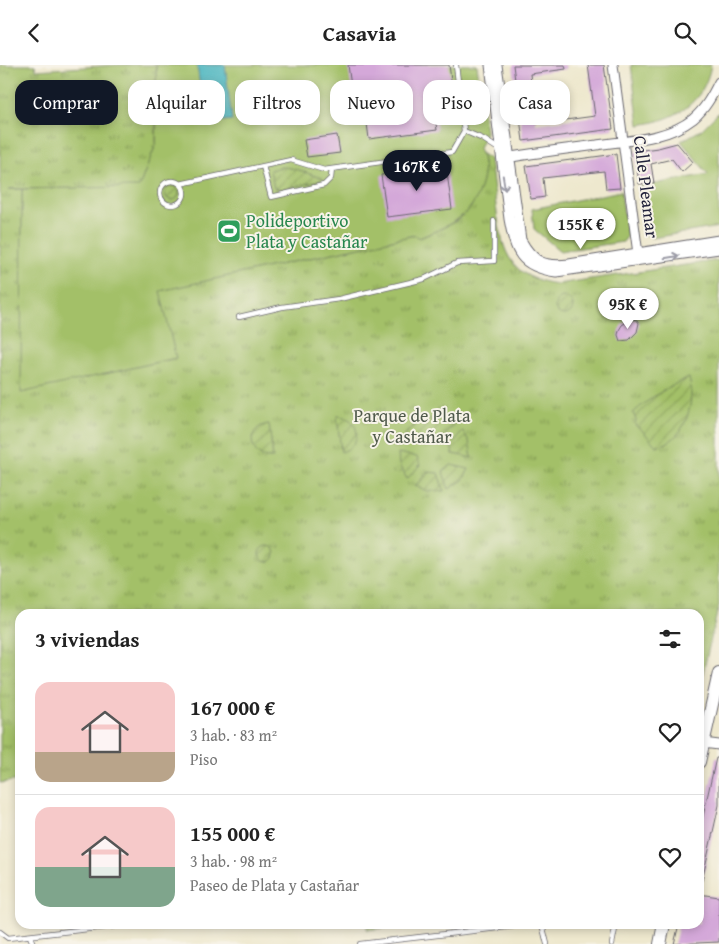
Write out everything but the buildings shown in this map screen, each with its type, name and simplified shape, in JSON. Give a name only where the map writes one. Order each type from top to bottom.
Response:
[{"type":"main road","points":[[704,739],[719,673]]},
{"type":"main road","points":[[660,944],[663,929]]},
{"type":"street","points":[[490,65],[504,155],[521,240],[538,261],[546,265],[557,265],[719,240]]},
{"type":"street","points":[[497,65],[513,241],[523,260],[542,270],[556,272],[719,249]]},
{"type":"street","name":"Calle Pleamar","points":[[613,65],[638,254]]},
{"type":"street","points":[[504,155],[659,136],[692,120],[707,105],[719,82]]},
{"type":"street","points":[[704,743],[719,745]]},
{"type":"lane","points":[[180,184],[184,192],[181,202],[175,205],[165,204],[159,195],[163,185],[172,181],[180,184],[291,160],[324,170],[452,152],[464,131],[456,65]]},
{"type":"lane","points":[[464,131],[483,139],[504,155]]},
{"type":"lane","points":[[263,166],[271,197],[324,185],[331,179],[332,169]]},
{"type":"lane","points":[[239,317],[282,307],[339,299],[424,279],[457,263],[494,261],[494,221]]},
{"type":"lane","points":[[0,932],[8,938],[90,929]]},
{"type":"lane","points":[[360,944],[489,929]]},
{"type":"lane","points":[[543,929],[546,944]]},
{"type":"lane","points":[[612,944],[615,929]]},
{"type":"lane","points":[[30,936],[33,944]]},
{"type":"lane","points":[[4,943],[8,938]]},
{"type":"green space","name":"Parque de Plata y Castañar","points":[[0,65],[35,65],[36,70],[119,65],[156,65],[156,80],[128,80],[128,125],[156,125],[156,144],[139,187],[9,189],[22,189],[21,393],[176,358],[160,291],[415,235],[420,238],[448,225],[464,214],[476,199],[483,175],[481,153],[490,159],[499,228],[506,252],[519,270],[529,276],[541,281],[557,284],[719,260],[719,605],[704,668],[704,609],[15,609],[15,781],[0,783]]},
{"type":"green space","name":"Polideportivo Plata y Castañar","points":[[156,65],[477,65],[479,80],[423,80],[423,125],[485,125],[486,132],[479,148],[484,169],[480,189],[476,199],[464,214],[447,225],[419,238],[415,235],[161,291],[176,358],[20,394],[22,189],[139,186],[156,144],[156,125],[225,125],[225,80],[156,80]]},
{"type":"green space","points":[[631,65],[711,65],[702,90],[686,108],[664,119],[639,125]]},
{"type":"green space","points":[[719,112],[719,227],[652,238],[645,234],[639,187],[708,174],[681,141],[701,130]]},
{"type":"green space","points":[[281,167],[292,168],[323,178],[320,181],[278,190],[274,188],[270,170]]},
{"type":"green space","points":[[169,186],[175,186],[179,193],[175,200],[169,200],[165,196],[165,190]]},
{"type":"green space","points":[[621,191],[627,237],[623,242],[560,251],[534,229],[532,209]]},
{"type":"green space","points":[[564,297],[570,300],[573,306],[570,312],[564,315],[558,312],[555,306],[558,300]]},
{"type":"green space","points":[[689,378],[691,398],[686,420],[674,437],[666,443],[656,446],[635,425],[636,420],[633,413],[660,393]]},
{"type":"green space","points":[[337,416],[345,417],[351,421],[357,432],[353,444],[341,452]]},
{"type":"green space","points":[[430,419],[444,420],[455,424],[442,439],[430,438],[420,446],[401,442],[412,427]]},
{"type":"green space","points":[[269,424],[273,458],[259,454],[254,449],[252,441],[257,429]]},
{"type":"green space","points":[[463,431],[469,441],[472,458],[453,454],[451,446]]},
{"type":"green space","points":[[398,453],[417,457],[420,465],[407,479],[399,465]]},
{"type":"green space","points":[[451,465],[469,469],[463,480],[449,489],[443,472]]},
{"type":"green space","points":[[428,472],[438,473],[444,491],[427,491],[415,486]]},
{"type":"green space","points":[[267,546],[273,548],[275,554],[273,560],[267,562],[261,560],[259,554],[261,548]]},
{"type":"water","points":[[197,65],[225,65],[232,120],[225,121],[225,80],[199,80]]},
{"type":"place","name":"Polideportivo Plata y Castañar","points":[[229,231]]}]
